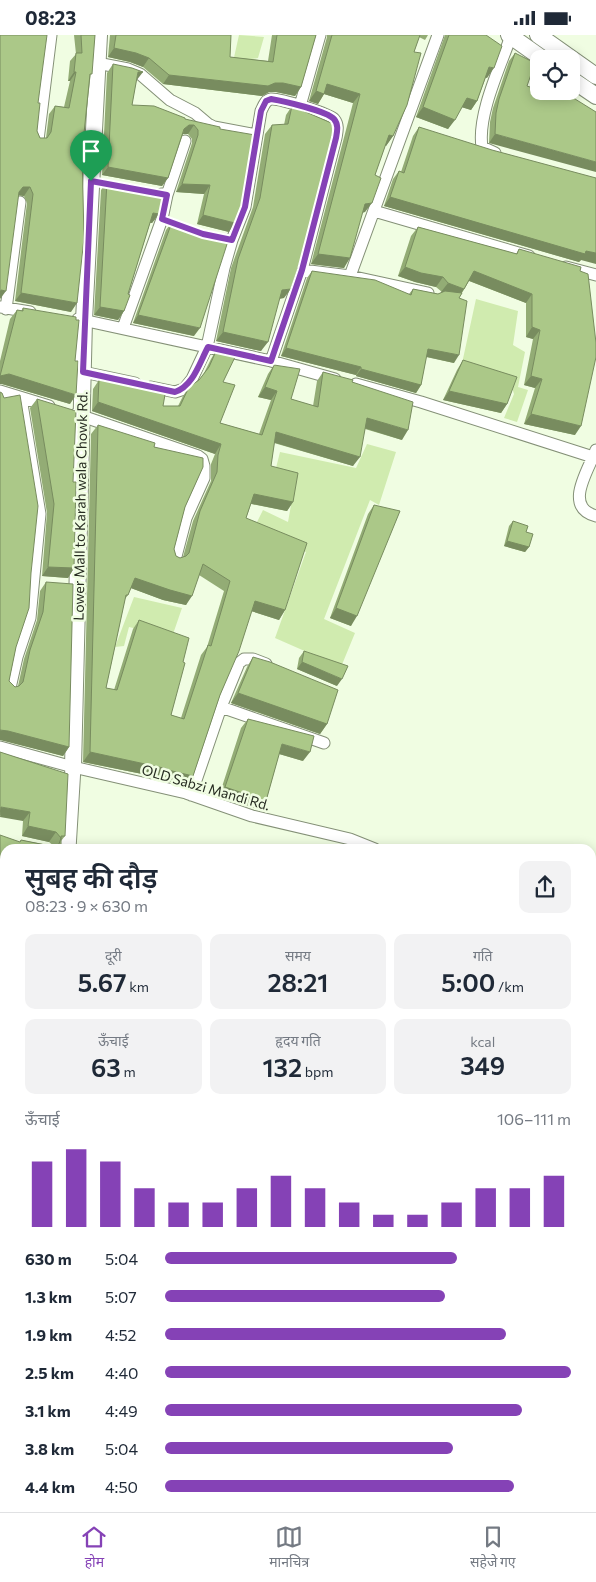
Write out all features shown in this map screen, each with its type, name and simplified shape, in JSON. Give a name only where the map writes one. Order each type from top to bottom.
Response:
[{"type":"main road","name":"Lower Mall to Karah wala Chowk Rd.","points":[[73,767],[73,586],[82,416],[84,320],[96,182],[99,35]]},
{"type":"main road","points":[[510,35],[531,50]]},
{"type":"main road","points":[[538,35],[596,76]]},
{"type":"main road","points":[[580,85],[596,97]]},
{"type":"street","points":[[38,140],[51,35]]},
{"type":"street","points":[[300,106],[320,35]]},
{"type":"street","points":[[350,275],[438,35]]},
{"type":"street","points":[[506,156],[488,151],[482,147],[480,134],[485,111],[510,35]]},
{"type":"street","points":[[97,63],[128,69],[140,74],[170,100],[195,113],[214,127],[257,135]]},
{"type":"street","points":[[83,372],[175,392],[184,389],[192,379],[208,347],[224,268],[227,239],[245,207],[261,111],[266,101],[271,99],[331,116],[336,121],[337,126],[336,138],[302,270],[271,361]]},
{"type":"street","points":[[123,328],[166,221],[167,195],[185,141]]},
{"type":"street","points":[[148,192],[167,195]]},
{"type":"street","points":[[20,202],[3,308],[45,314]]},
{"type":"street","points":[[374,211],[541,259]]},
{"type":"street","points":[[559,265],[596,275]]},
{"type":"street","points":[[302,270],[350,275],[434,294]]},
{"type":"street","points":[[65,317],[271,361],[422,402],[595,454],[580,490],[578,500],[583,510],[596,516]]},
{"type":"street","points":[[0,391],[82,416],[202,459],[204,478],[186,518],[174,560]]},
{"type":"street","points":[[10,688],[17,657],[30,618],[37,583],[40,514],[21,398]]},
{"type":"street","points":[[191,795],[221,707],[240,663],[244,659],[253,659],[278,669]]},
{"type":"street","points":[[221,707],[324,743]]},
{"type":"street","name":"OLD Sabzi Mandi Rd.","points":[[0,747],[73,767],[191,795],[252,816],[350,839],[362,844]]},
{"type":"street","points":[[68,844],[73,767]]},
{"type":"green space","points":[[239,35],[264,37],[258,58],[233,62]]},
{"type":"green space","points":[[476,299],[518,311],[513,345],[525,352],[518,387],[528,390],[517,422],[504,418],[514,394],[509,378],[461,368]]},
{"type":"green space","points":[[367,444],[396,452],[379,505],[370,500],[324,619],[355,633],[341,667],[275,638],[306,552],[256,524],[263,510],[288,522],[295,483],[275,472],[280,452],[356,468]]},
{"type":"green space","points":[[134,597],[182,608],[172,637],[129,627],[124,646],[115,647]]},
{"type":"building","points":[[0,35],[47,35],[38,103],[40,103],[37,131],[40,138],[47,138],[51,132],[55,106],[69,108],[76,72],[74,72],[76,53],[82,53],[81,35],[95,35],[82,153],[84,238],[77,303],[21,293],[33,194],[30,187],[23,187],[19,192],[6,291],[1,290],[0,293]]},
{"type":"building","points":[[116,35],[231,35],[230,57],[273,62],[277,35],[316,35],[301,87],[283,83],[275,83],[268,86],[169,75],[149,58],[114,48]]},
{"type":"building","points":[[332,35],[420,35],[414,52],[421,53],[407,105],[393,136],[389,135],[375,175],[381,178],[372,203],[365,204],[350,258],[318,254],[360,94],[327,84],[324,94],[316,91]]},
{"type":"building","points":[[449,35],[486,35],[502,46],[494,68],[489,67],[477,101],[467,98],[455,120],[423,107]]},
{"type":"building","points":[[515,53],[530,60],[530,77],[527,86],[530,87],[530,100],[577,100],[596,112],[596,162],[495,134],[499,99]]},
{"type":"building","points":[[113,64],[143,72],[138,72],[132,105],[154,106],[185,119],[220,127],[220,129],[255,135],[245,195],[235,223],[203,215],[210,185],[182,184],[198,135],[198,130],[194,125],[189,125],[184,129],[168,178],[108,167]]},
{"type":"building","points":[[292,106],[336,125],[301,259],[291,289],[282,290],[268,342],[223,332],[238,259],[260,198],[272,125],[288,124]]},
{"type":"building","points":[[419,127],[492,150],[596,178],[596,253],[586,251],[585,254],[390,197],[399,171],[404,173]]},
{"type":"building","points":[[107,182],[164,192],[159,214],[153,213],[124,311],[100,307]]},
{"type":"building","points":[[172,222],[229,238],[200,328],[138,315]]},
{"type":"building","points":[[418,227],[517,254],[519,249],[581,267],[580,271],[588,274],[596,357],[581,426],[531,414],[542,379],[531,376],[540,330],[532,327],[532,294],[474,271],[464,289],[448,283],[443,277],[421,273],[405,267]]},
{"type":"building","points":[[312,271],[375,280],[411,295],[413,289],[438,294],[445,291],[462,293],[459,298],[467,301],[459,355],[428,349],[421,385],[361,369],[361,367],[286,348]]},
{"type":"building","points":[[23,308],[76,317],[76,320],[79,320],[75,361],[78,361],[76,395],[9,374],[0,376],[17,310],[23,311]]},
{"type":"building","points":[[217,349],[236,355],[223,382],[235,385],[220,423],[262,435],[277,391],[265,387],[274,365],[300,369],[291,399],[318,407],[323,372],[353,380],[352,382],[413,402],[408,430],[367,418],[360,457],[276,432],[271,466],[298,473],[293,502],[254,494],[246,518],[307,543],[285,610],[255,601],[239,651],[220,695],[193,776],[90,752],[98,425],[155,443],[154,447],[203,458],[203,467],[185,507],[174,549],[176,556],[180,558],[189,553],[200,511],[217,472],[221,444],[98,402],[99,380],[137,381],[166,389],[163,406],[180,406],[189,387],[199,380],[209,367]],"holes":[[[203,564],[230,581],[211,646],[208,645],[184,719],[171,715],[185,663],[183,662],[189,638],[139,620],[117,690],[106,688],[126,595],[128,595],[135,578],[192,596]]]},
{"type":"building","points":[[463,360],[517,377],[507,404],[449,391]]},
{"type":"building","points":[[0,392],[4,398],[20,395],[38,506],[29,608],[16,647],[9,681],[15,687],[23,682],[30,650],[43,612],[46,582],[73,584],[69,747],[0,730]]},
{"type":"building","points":[[37,399],[76,411],[73,482],[76,482],[74,568],[48,567],[54,504]]},
{"type":"building","points":[[374,505],[400,511],[357,616],[336,608]]},
{"type":"building","points":[[513,521],[528,526],[526,532],[533,534],[529,547],[507,541]]},
{"type":"building","points":[[304,651],[348,666],[342,679],[302,662]]},
{"type":"building","points":[[253,657],[338,690],[327,724],[238,693]]},
{"type":"building","points":[[248,719],[314,736],[310,752],[282,744],[266,801],[225,787]]},
{"type":"building","points":[[0,752],[68,774],[65,836],[61,836],[61,838],[56,832],[28,826],[30,812],[1,807],[0,815]]},
{"type":"building","points":[[0,835],[20,842],[21,840],[40,844],[0,844]]},
{"type":"route","points":[[271,99],[300,106],[331,116],[336,121],[336,138],[302,270],[271,361],[208,347],[192,379],[184,389],[175,392],[83,372],[91,181],[167,195],[162,219],[203,234],[232,240],[245,207],[261,111],[266,101],[271,99]]}]
